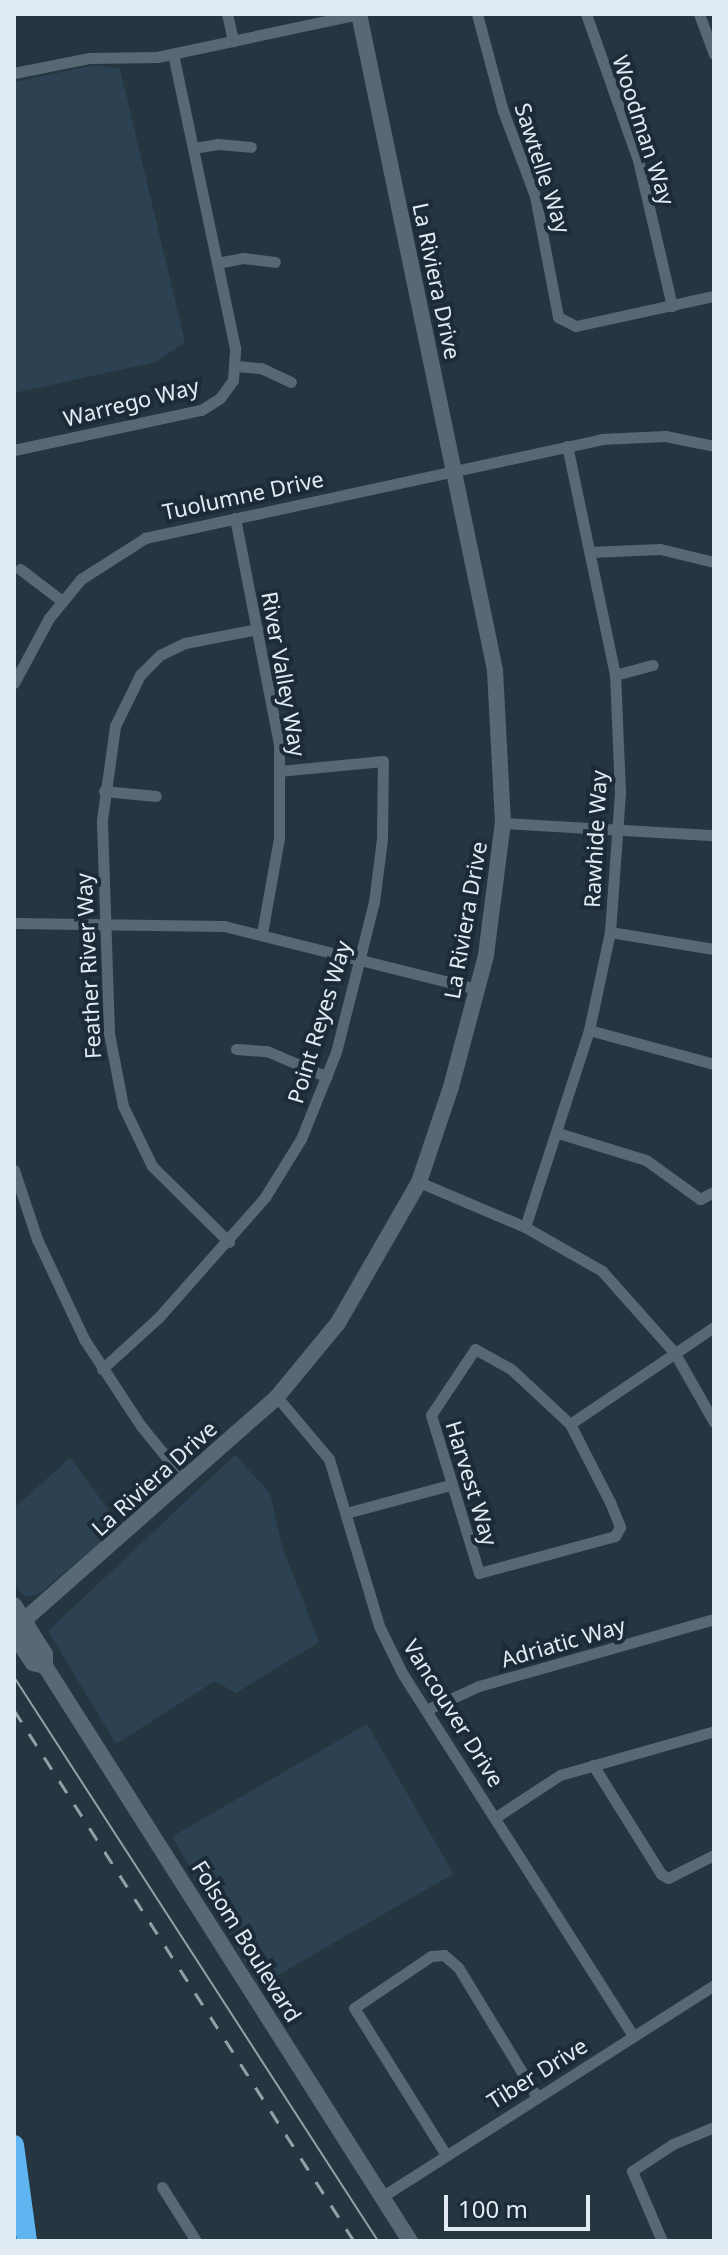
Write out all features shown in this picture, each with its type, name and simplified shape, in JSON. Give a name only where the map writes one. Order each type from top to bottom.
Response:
[{"type":"highway","points":[[14,2145],[27,2241]]},
{"type":"street","points":[[227,14],[233,41]]},
{"type":"street","points":[[14,73],[89,58],[173,54],[359,14]]},
{"type":"street","name":"La Riviera Drive","points":[[18,1629],[277,1397],[338,1323],[419,1182],[477,989],[503,823],[495,670],[359,14]]},
{"type":"street","name":"Sawtelle Way","points":[[477,14],[503,111],[535,196],[558,317],[576,326],[672,306]]},
{"type":"street","name":"Woodman Way","points":[[586,14],[638,160],[672,306]]},
{"type":"street","points":[[699,14],[714,54]]},
{"type":"street","points":[[173,54],[236,366],[261,368],[291,382]]},
{"type":"street","points":[[193,148],[218,144],[251,147]]},
{"type":"street","points":[[217,263],[243,258],[275,262]]},
{"type":"street","points":[[672,306],[714,296]]},
{"type":"street","name":"Warrego Way","points":[[14,450],[201,410],[225,392],[236,366]]},
{"type":"street","name":"Tuolumne Drive","points":[[14,683],[62,601],[95,566],[127,546],[163,532],[567,446],[665,436],[714,446]]},
{"type":"street","name":"Rawhide Way","points":[[525,1227],[589,1030],[610,932],[618,831],[615,675],[567,446]]},
{"type":"street","name":"River Valley Way","points":[[235,518],[258,629],[280,771],[279,838],[262,933]]},
{"type":"street","points":[[590,552],[660,549],[714,562]]},
{"type":"street","points":[[20,569],[62,601]]},
{"type":"street","name":"Feather River Way","points":[[229,1242],[166,1183],[130,1127],[112,1058],[104,922],[104,791],[119,713],[150,665],[185,643],[258,629]]},
{"type":"street","points":[[615,675],[653,665]]},
{"type":"street","name":"Point Reyes Way","points":[[102,1369],[159,1317],[229,1242],[284,1169],[327,1077],[360,962],[379,871],[383,761],[280,771]]},
{"type":"street","points":[[104,791],[156,796]]},
{"type":"street","points":[[503,823],[714,835]]},
{"type":"street","points":[[14,923],[178,922],[262,933],[360,962],[477,989]]},
{"type":"street","points":[[610,932],[714,949]]},
{"type":"street","points":[[589,1030],[714,1064]]},
{"type":"street","points":[[236,1049],[267,1051],[327,1077]]},
{"type":"street","points":[[558,1133],[646,1160],[700,1199],[714,1192]]},
{"type":"street","points":[[14,1170],[55,1281],[102,1369],[185,1480]]},
{"type":"street","points":[[419,1182],[525,1227],[602,1271],[674,1352],[714,1422]]},
{"type":"street","points":[[570,1424],[714,1327]]},
{"type":"street","name":"Harvest Way","points":[[475,1349],[511,1369],[570,1424],[610,1502],[620,1527],[615,1536],[479,1573],[431,1415],[475,1349]]},
{"type":"street","name":"Vancouver Drive","points":[[277,1397],[329,1459],[379,1626],[426,1710],[633,2036]]},
{"type":"street","points":[[346,1513],[450,1485]]},
{"type":"street","name":"Folsom Boulevard","points":[[14,1605],[18,1629],[45,1654],[45,1666],[410,2241]]},
{"type":"street","name":"Adriatic Way","points":[[426,1710],[479,1686],[714,1619]]},
{"type":"street","points":[[496,1817],[560,1775],[714,1731]]},
{"type":"street","points":[[593,1765],[661,1874],[668,1878],[714,1855]]},
{"type":"street","points":[[446,2155],[354,2008],[431,1956],[444,1955],[458,1967],[537,2097]]},
{"type":"street","name":"Tiber Drive","points":[[383,2196],[714,1985]]},
{"type":"street","points":[[662,2241],[632,2171],[673,2144],[714,2127]]},
{"type":"street","points":[[162,2187],[196,2241]]},
{"type":"shaded area","points":[[95,65],[120,69],[185,342],[156,362],[14,393],[14,82]]},
{"type":"shaded area","points":[[235,1455],[270,1493],[282,1546],[319,1642],[236,1693],[215,1681],[116,1744],[48,1631]]},
{"type":"shaded area","points":[[70,1458],[120,1525],[39,1594],[25,1597],[14,1584],[14,1508]]},
{"type":"shaded area","points":[[367,1724],[454,1874],[259,1986],[172,1836]]},
{"type":"tram line","points":[[14,1677],[378,2241]]},
{"type":"railway","points":[[14,1710],[354,2241]]}]
